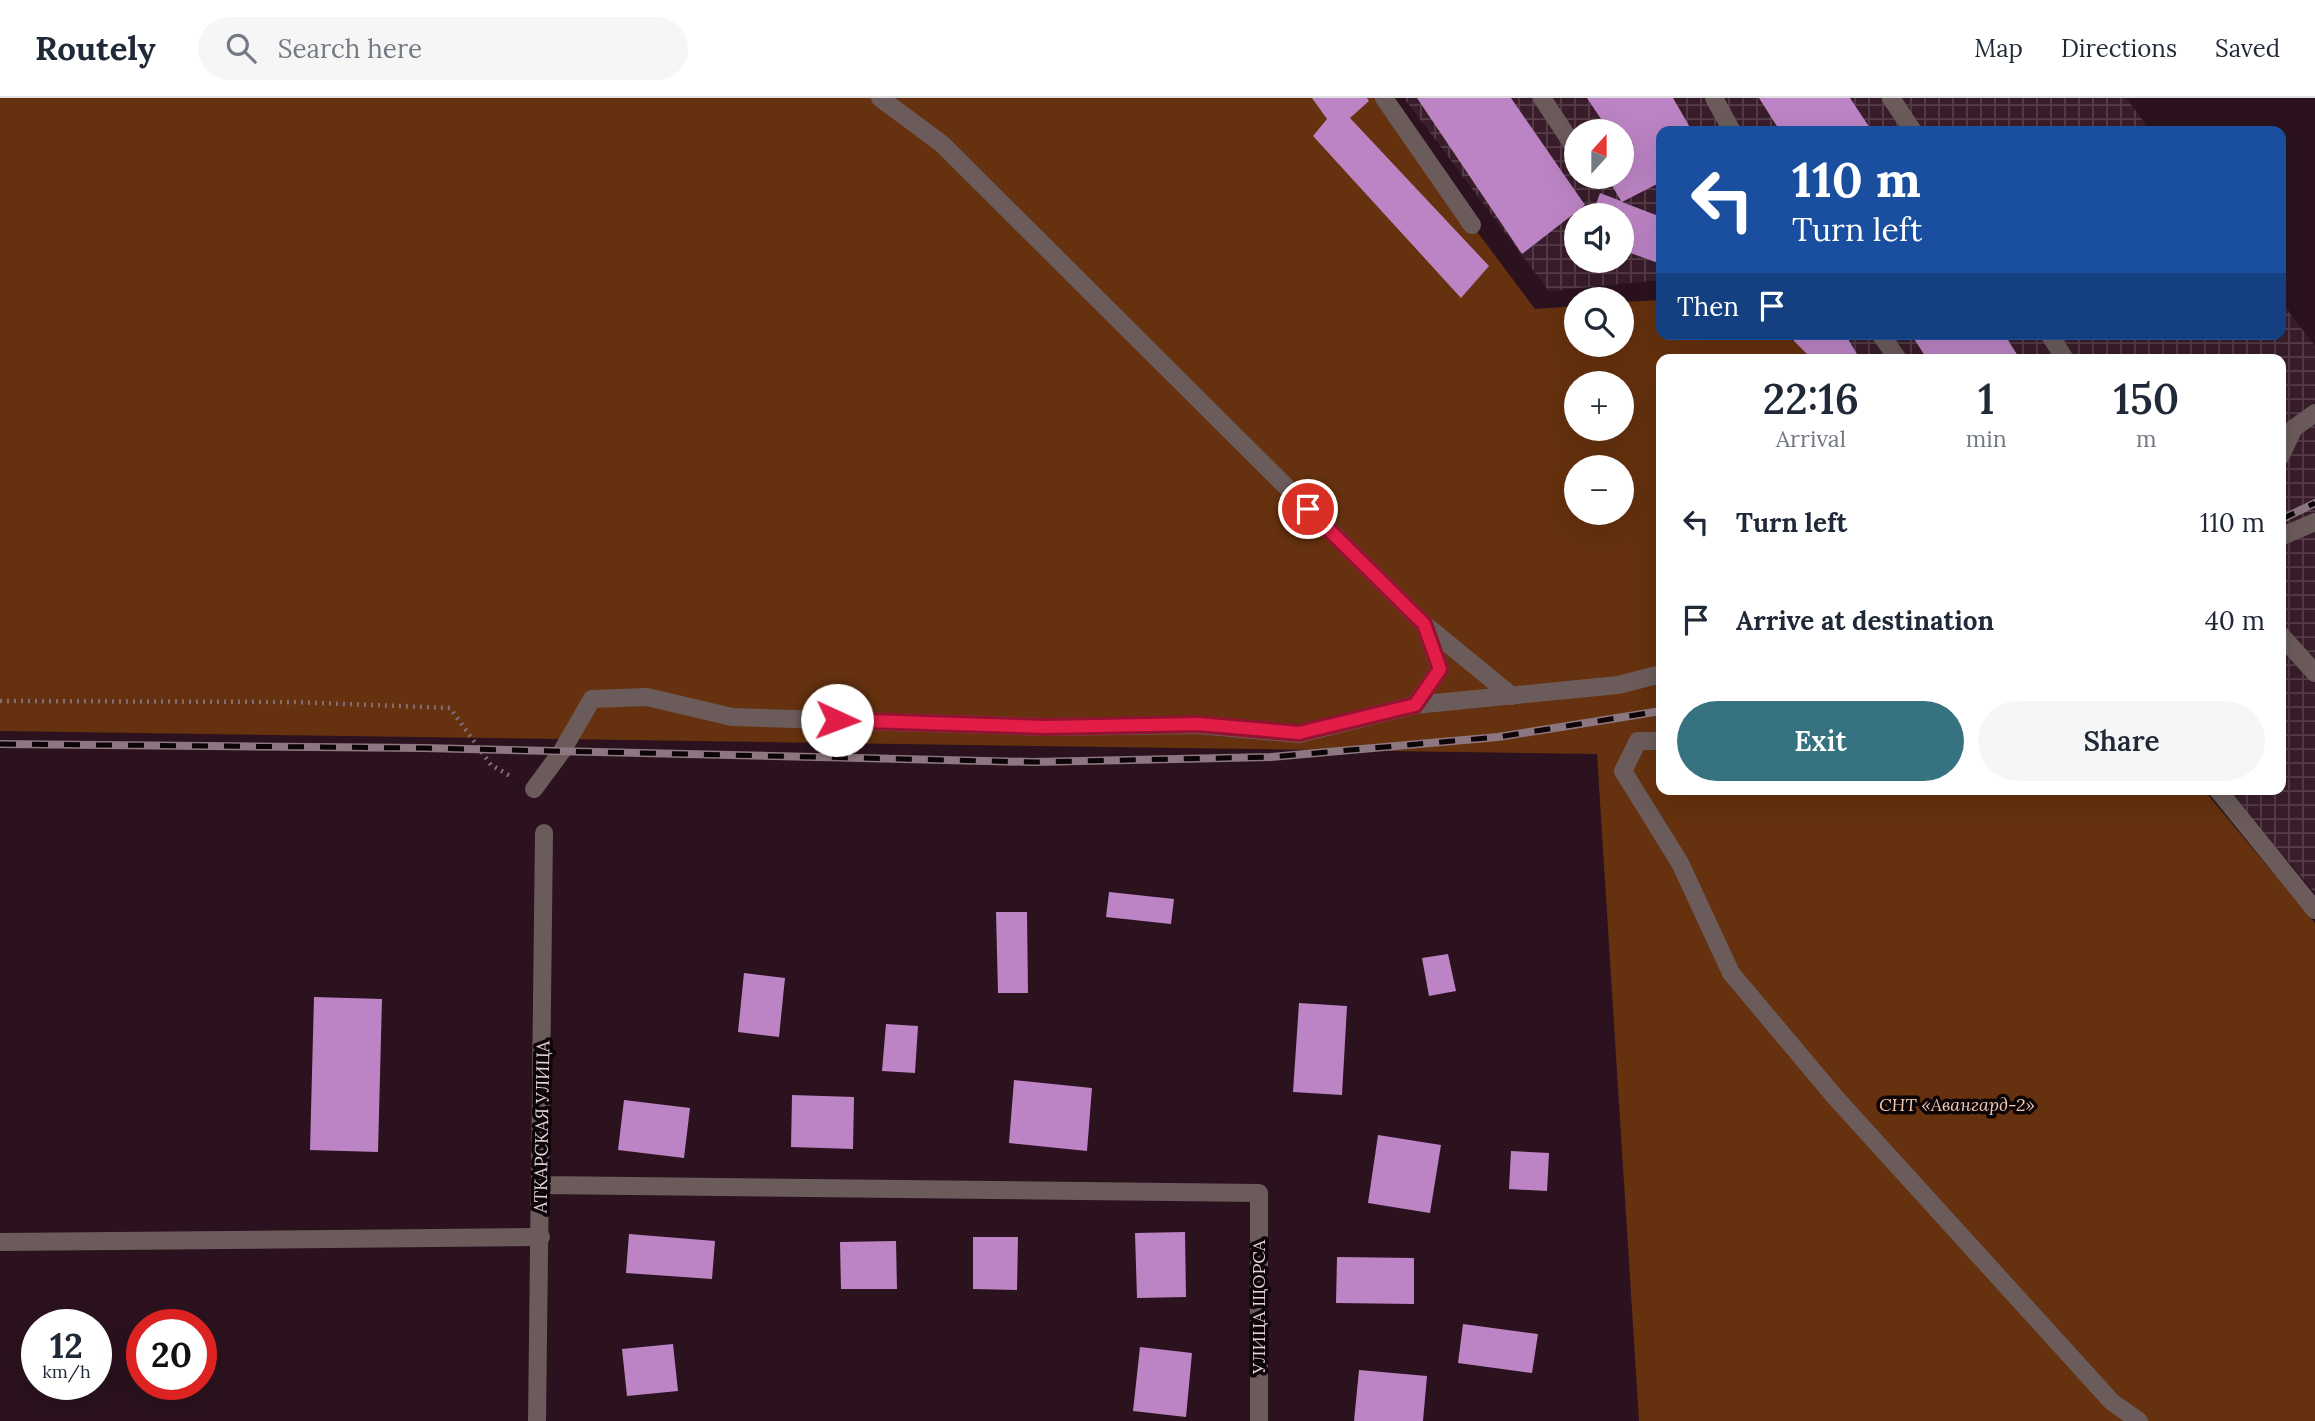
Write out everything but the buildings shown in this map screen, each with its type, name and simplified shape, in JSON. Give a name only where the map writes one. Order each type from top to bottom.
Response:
[{"type":"street","points":[[880,98],[942,144],[1424,624],[1512,696]]},
{"type":"street","points":[[1384,98],[1472,225]]},
{"type":"street","points":[[1542,98],[1564,131]]},
{"type":"street","points":[[1714,98],[1729,126]]},
{"type":"street","points":[[1891,98],[1910,126]]},
{"type":"street","points":[[2286,445],[2294,428],[2315,413]]},
{"type":"street","points":[[2286,534],[2315,522]]},
{"type":"street","points":[[1415,705],[1440,669],[1424,624]]},
{"type":"street","points":[[2286,641],[2315,673]]},
{"type":"street","points":[[534,789],[562,751],[592,699],[647,697],[732,717],[1046,727],[1198,724],[1299,733],[1415,705],[1618,685],[1656,675]]},
{"type":"street","points":[[1656,741],[1638,741],[1623,771],[1681,863],[1731,973],[1835,1097],[2112,1402],[2139,1421]]},
{"type":"street","points":[[2222,795],[2315,909]]},
{"type":"street","name":"АТКАРСКАЯ УЛИЦА","points":[[537,1421],[542,1185],[544,833]]},
{"type":"street","name":"УЛИЦА ЩОРСА","points":[[542,1185],[1259,1193],[1259,1421]]},
{"type":"street","points":[[0,1242],[541,1237]]},
{"type":"path","points":[[0,701],[293,702],[450,708],[491,765],[534,789]]},
{"type":"shaded area","points":[[1404,98],[2126,98],[2147,126],[1656,126],[1656,280],[1564,287],[1564,290],[1549,291]]},
{"type":"shaded area","points":[[2286,308],[2315,346],[2315,893],[2232,795],[2286,795],[2286,354],[1856,354],[1851,348],[1833,340],[2286,340]]},
{"type":"green space","name":"СНТ «Авангард-2»","points":[[0,98],[1377,98],[1535,309],[1564,307],[1564,357],[1634,357],[1634,301],[1656,300],[1656,340],[1791,340],[1821,354],[1656,354],[1656,795],[2208,795],[2315,923],[2315,1421],[1639,1421],[1597,754],[0,731]]},
{"type":"railway","points":[[2286,517],[2315,503]]},
{"type":"railway","points":[[0,744],[423,748],[1034,762],[1271,757],[1498,737],[1656,712]]},
{"type":"route","points":[[837,720],[1046,727],[1198,724],[1299,733],[1415,705],[1440,669],[1424,624],[1308,509]]}]
